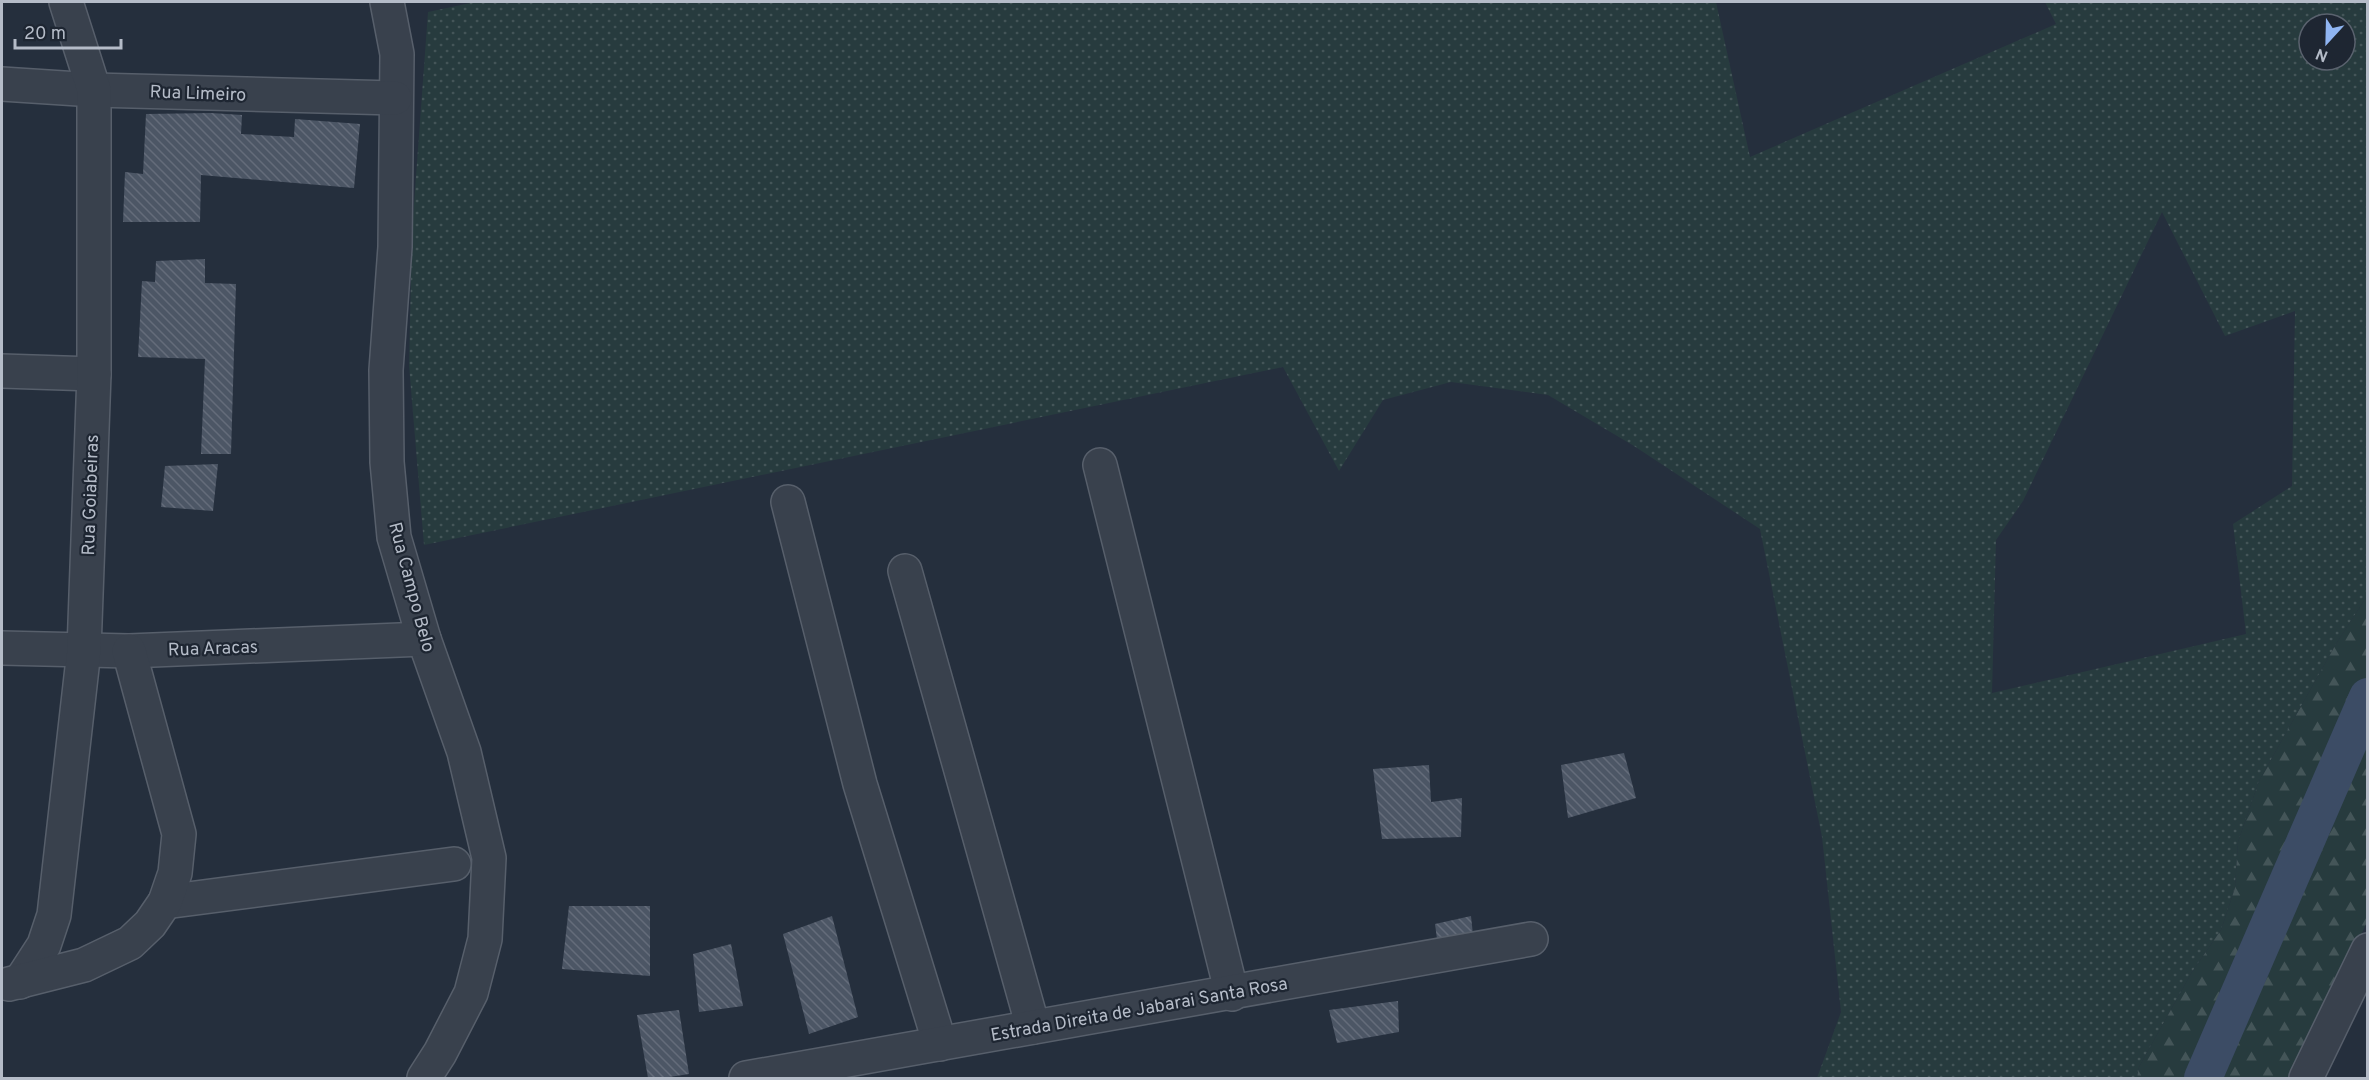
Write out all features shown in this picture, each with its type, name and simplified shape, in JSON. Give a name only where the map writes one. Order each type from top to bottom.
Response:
[{"type":"street","name":"Rua Goiabeiras","points":[[11,984],[44,945],[54,915],[84,650],[94,374],[94,90],[66,2]]},
{"type":"street","name":"Rua Campo Belo","points":[[393,3],[396,54],[395,247],[386,370],[387,462],[394,537],[424,639],[464,752],[489,858],[485,939],[471,993],[440,1053],[424,1078]]},
{"type":"street","name":"Rua Limeiro","points":[[2,84],[94,90],[395,98]]},
{"type":"street","points":[[2,371],[94,374]]},
{"type":"street","points":[[1100,465],[1232,994]]},
{"type":"street","points":[[788,502],[860,784],[940,1044]]},
{"type":"street","points":[[905,571],[1033,1027]]},
{"type":"street","name":"Rua Aracas","points":[[2,648],[129,651],[424,639]]},
{"type":"street","points":[[11,984],[84,965],[130,943],[150,924],[165,902],[175,873],[179,834],[129,651]]},
{"type":"street","points":[[165,902],[454,864]]},
{"type":"street","name":"Estrada Direita de Jabarai Santa Rosa","points":[[746,1078],[1232,994],[1531,939]]},
{"type":"street","points":[[2306,1078],[2367,950]]},
{"type":"green space","points":[[475,2],[1716,2],[1750,157],[2056,24],[2045,2],[2367,2],[2367,596],[2336,644],[2259,781],[2238,842],[2235,888],[2221,930],[2192,972],[2139,1067],[2137,1078],[1817,1078],[1841,1012],[1822,837],[1760,529],[1634,446],[1548,395],[1451,382],[1383,400],[1339,471],[1283,367],[424,545],[409,365],[412,231],[428,12]],"holes":[[[2162,212],[2225,336],[2295,311],[2292,486],[2233,524],[2246,634],[1992,693],[1996,540],[2023,501]]]},
{"type":"green space","points":[[2367,596],[2367,922],[2295,1078],[2137,1078],[2139,1067],[2192,972],[2221,930],[2235,888],[2238,842],[2259,781],[2336,644]]},
{"type":"building","points":[[146,114],[242,115],[241,134],[294,137],[295,119],[360,124],[354,188],[201,175],[200,222],[123,222],[125,172],[143,174]]},
{"type":"building","points":[[205,259],[205,283],[236,284],[231,454],[201,454],[205,359],[138,357],[142,281],[155,282],[156,261]]},
{"type":"building","points":[[218,464],[213,511],[161,507],[165,466]]},
{"type":"building","points":[[1624,753],[1636,798],[1568,818],[1561,765]]},
{"type":"building","points":[[1429,765],[1431,802],[1462,798],[1461,837],[1382,839],[1373,769]]},
{"type":"building","points":[[569,906],[650,906],[650,976],[562,969]]},
{"type":"building","points":[[832,916],[858,1017],[809,1034],[783,934]]},
{"type":"building","points":[[1471,916],[1473,935],[1437,939],[1435,924]]},
{"type":"building","points":[[731,944],[743,1006],[699,1012],[693,954]]},
{"type":"building","points":[[1398,1001],[1399,1032],[1337,1043],[1329,1010]]},
{"type":"building","points":[[679,1010],[689,1074],[648,1078],[637,1015]]},
{"type":"waterway","points":[[2203,1078],[2368,697]]}]
